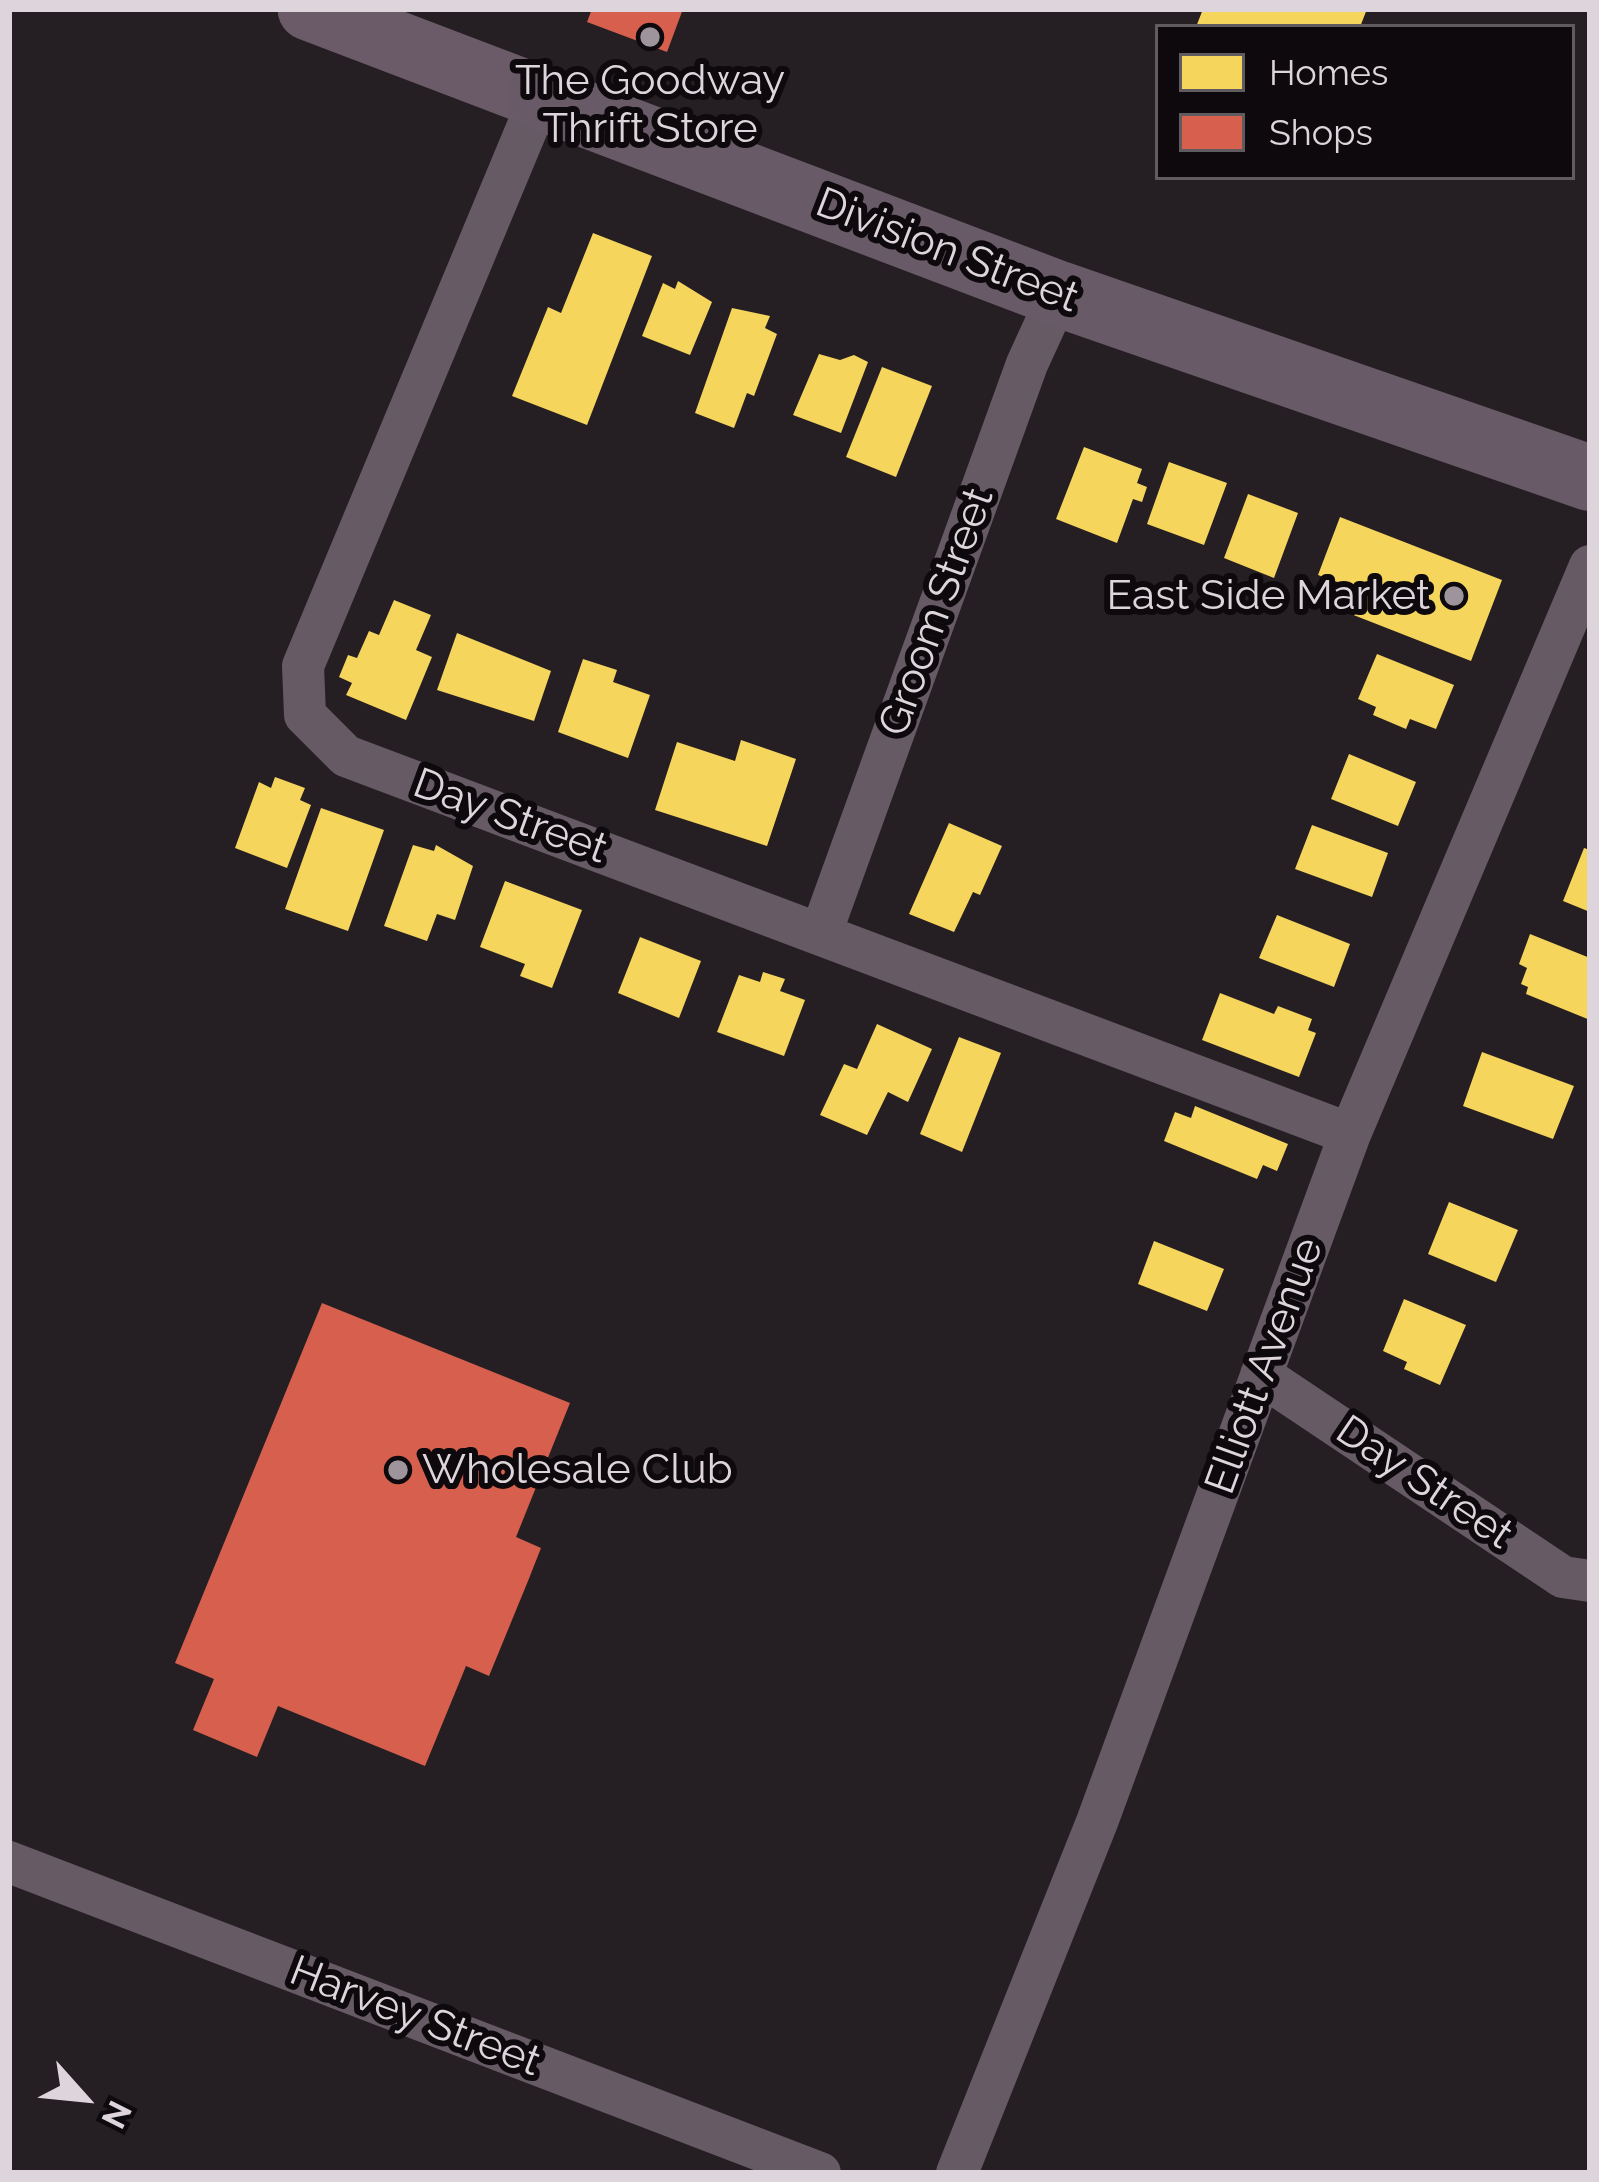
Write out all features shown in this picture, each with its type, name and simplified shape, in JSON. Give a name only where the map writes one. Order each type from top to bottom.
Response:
[{"type":"main road","name":"Division Street","points":[[309,9],[1059,294],[1590,478]]},
{"type":"street","name":"Day Street","points":[[541,97],[303,666],[305,715],[346,756],[1350,1134]]},
{"type":"street","name":"Groom Street","points":[[821,933],[1027,364],[1059,294]]},
{"type":"street","name":"Elliott Avenue","points":[[957,2173],[1097,1822],[1350,1134],[1590,566]]},
{"type":"street","name":"Day Street","points":[[1261,1375],[1563,1577],[1590,1581]]},
{"type":"street","name":"Harvey Street","points":[[9,1862],[820,2173]]},
{"type":"building: Homes","points":[[1203,9],[1367,9],[1361,24],[1197,24]]},
{"type":"building: Homes","points":[[593,233],[652,256],[587,425],[512,396],[548,307],[561,313]]},
{"type":"building: Homes","points":[[678,281],[712,302],[690,355],[642,336],[663,283],[675,289]]},
{"type":"building: Homes","points":[[732,308],[770,316],[765,328],[777,334],[754,396],[747,393],[734,428],[695,413]]},
{"type":"building: Homes","points":[[819,354],[840,360],[854,355],[868,362],[841,433],[793,415]]},
{"type":"building: Homes","points":[[882,367],[932,386],[896,477],[846,457]]},
{"type":"building: Homes","points":[[1084,447],[1142,469],[1137,483],[1147,487],[1142,502],[1133,499],[1117,543],[1056,519]]},
{"type":"building: Homes","points":[[1169,462],[1227,483],[1204,545],[1147,524]]},
{"type":"building: Homes","points":[[1248,494],[1298,513],[1274,578],[1224,558]]},
{"type":"building: Homes","points":[[1340,517],[1502,580],[1471,661],[1333,607],[1343,584],[1318,575]]},
{"type":"building: Homes","points":[[394,600],[431,615],[416,650],[432,657],[406,720],[346,695],[352,683],[339,677],[348,655],[357,658],[369,631],[379,635]]},
{"type":"building: Homes","points":[[457,633],[551,671],[534,721],[437,690]]},
{"type":"building: Homes","points":[[1377,654],[1454,685],[1436,729],[1410,719],[1406,729],[1373,715],[1376,707],[1358,699]]},
{"type":"building: Homes","points":[[583,659],[617,670],[613,682],[650,695],[628,758],[558,732]]},
{"type":"building: Homes","points":[[741,740],[796,759],[767,846],[655,810],[677,742],[735,761]]},
{"type":"building: Homes","points":[[1349,754],[1416,782],[1398,826],[1331,799]]},
{"type":"building: Homes","points":[[275,777],[305,788],[300,800],[311,805],[287,868],[235,848],[259,782],[271,788]]},
{"type":"building: Homes","points":[[321,808],[384,830],[348,931],[285,909]]},
{"type":"building: Homes","points":[[949,823],[1002,846],[980,895],[973,892],[954,932],[909,914]]},
{"type":"building: Homes","points":[[1312,825],[1388,853],[1372,897],[1295,869]]},
{"type":"building: Homes","points":[[413,845],[434,851],[436,845],[473,866],[455,920],[437,914],[427,941],[384,926]]},
{"type":"building: Homes","points":[[1584,848],[1590,850],[1590,912],[1563,901]]},
{"type":"building: Homes","points":[[505,881],[582,910],[552,988],[520,976],[525,964],[480,947]]},
{"type":"building: Homes","points":[[1277,915],[1350,944],[1334,987],[1259,958]]},
{"type":"building: Homes","points":[[1530,934],[1590,958],[1590,1020],[1526,994],[1528,987],[1521,984],[1527,968],[1519,964]]},
{"type":"building: Homes","points":[[640,937],[701,961],[679,1018],[618,993]]},
{"type":"building: Homes","points":[[763,972],[785,979],[780,991],[805,1000],[784,1056],[717,1032],[739,975],[760,982]]},
{"type":"building: Homes","points":[[1220,993],[1274,1014],[1278,1006],[1312,1019],[1308,1030],[1316,1033],[1299,1077],[1202,1040]]},
{"type":"building: Homes","points":[[877,1024],[932,1049],[908,1102],[888,1092],[867,1135],[820,1115],[844,1064],[857,1069]]},
{"type":"building: Homes","points":[[959,1037],[1001,1053],[962,1152],[920,1134]]},
{"type":"building: Homes","points":[[1482,1052],[1574,1086],[1553,1139],[1463,1106]]},
{"type":"building: Homes","points":[[1195,1106],[1288,1144],[1277,1171],[1263,1165],[1257,1179],[1164,1141],[1175,1112],[1191,1118]]},
{"type":"building: Homes","points":[[1449,1202],[1518,1230],[1496,1282],[1428,1254]]},
{"type":"building: Homes","points":[[1154,1241],[1224,1269],[1207,1311],[1138,1284]]},
{"type":"building: Homes","points":[[1404,1299],[1466,1325],[1440,1385],[1404,1369],[1407,1362],[1383,1351]]},
{"type":"building: Shops","name":"The Goodway Thrift Store","points":[[592,9],[683,9],[667,52],[587,22]]},
{"type":"building: Shops","name":"Wholesale Club","points":[[322,1303],[570,1403],[516,1537],[541,1548],[528,1581],[489,1676],[466,1666],[425,1766],[278,1706],[257,1757],[193,1730],[214,1679],[175,1663]]},
{"type":"place","name":"The Goodway Thrift Store","points":[[650,37]]},
{"type":"place","name":"East Side Market","points":[[1454,596]]},
{"type":"place","name":"Wholesale Club","points":[[398,1470]]}]
